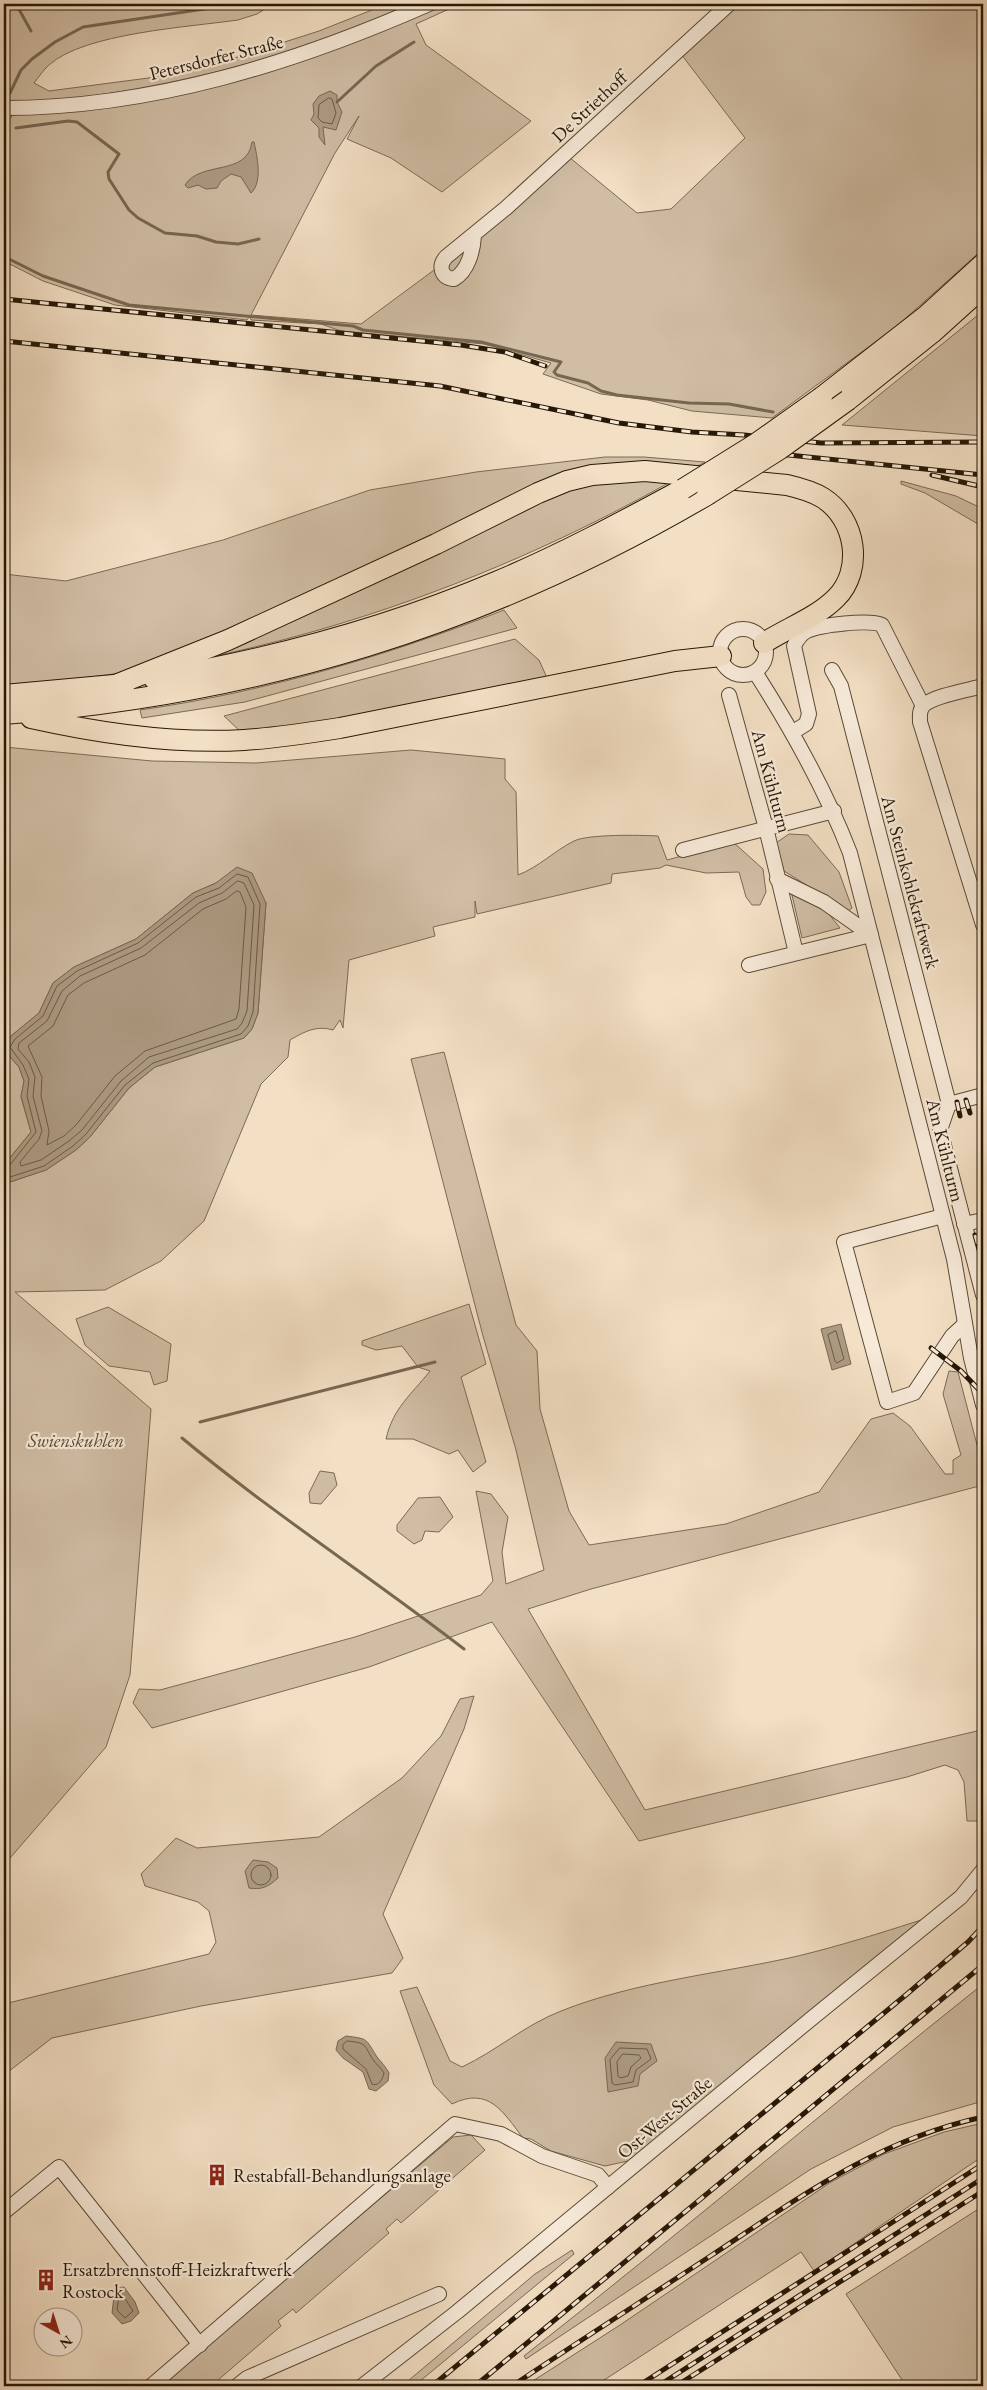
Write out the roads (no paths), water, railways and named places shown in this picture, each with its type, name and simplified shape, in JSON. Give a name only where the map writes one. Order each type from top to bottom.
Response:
[{"type":"highway","points":[[6,708],[282,653],[397,619],[495,582],[543,561],[683,489],[757,443],[822,397],[911,328],[983,264]]},
{"type":"highway","points":[[6,708],[80,708],[184,692],[284,671],[375,645],[474,610],[546,579],[604,552],[707,495],[780,449],[848,400],[932,333],[983,287]]},
{"type":"highway","points":[[112,686],[228,640],[307,605],[538,493],[584,477],[618,472],[644,471],[787,485],[808,490],[824,499],[838,512],[848,526],[852,544],[853,563],[848,580],[837,597],[825,608],[764,643]]},
{"type":"highway","points":[[6,708],[112,732],[176,738],[251,739],[340,728],[674,661],[721,656]]},
{"type":"street","name":"Petersdorfer Straße","points":[[4,108],[105,100],[229,77],[320,49],[429,4]]},
{"type":"street","name":"De Striethoff","points":[[474,236],[729,4]]},
{"type":"street","points":[[792,732],[806,724],[809,714],[794,646],[798,637],[807,631],[865,621],[882,624],[923,706]]},
{"type":"street","points":[[749,630],[761,637],[764,643],[766,656],[760,668],[754,672],[740,675],[734,673],[723,663],[721,656],[723,641],[734,631],[749,630]]},
{"type":"street","name":"Am Steinkohlekraftwerk","points":[[832,670],[841,686],[949,1104]]},
{"type":"street","name":"Am Kühlturm","points":[[754,672],[792,732],[834,811],[850,853],[954,1259],[965,1324],[983,1405]]},
{"type":"street","points":[[983,686],[932,701],[923,706],[920,713],[920,722],[983,925]]},
{"type":"street","name":"Am Kühlturm","points":[[729,694],[766,828],[796,953]]},
{"type":"street","points":[[683,850],[834,811]]},
{"type":"street","points":[[777,878],[824,902],[871,935]]},
{"type":"street","points":[[749,965],[871,935]]},
{"type":"street","points":[[983,1095],[949,1104],[940,1130],[983,1295]]},
{"type":"street","points":[[943,1216],[844,1242],[887,1402],[914,1393],[952,1336],[965,1324]]},
{"type":"street","points":[[964,1224],[983,1220]]},
{"type":"street","name":"Ost-West-Straße","points":[[362,2386],[456,2312],[810,2018],[961,1897],[983,1870]]},
{"type":"street","points":[[151,2386],[455,2124],[501,2134],[542,2156],[598,2175],[608,2187]]},
{"type":"street","points":[[4,2212],[59,2167],[200,2345]]},
{"type":"street","points":[[237,2386],[247,2378],[439,2294]]},
{"type":"water","points":[[330,91],[337,95],[337,102],[342,112],[336,130],[323,127],[325,145],[319,137],[319,128],[311,120],[314,114],[313,104],[319,96]]},
{"type":"water","points":[[252,142],[254,142],[258,176],[255,188],[251,193],[241,177],[231,174],[221,181],[217,188],[206,189],[198,185],[188,188],[185,185],[192,177],[242,160],[248,153]]},
{"type":"water","points":[[237,867],[252,873],[266,903],[258,1013],[252,1029],[244,1038],[155,1067],[129,1088],[90,1137],[76,1150],[46,1170],[4,1184],[4,1165],[31,1132],[21,1096],[24,1081],[19,1067],[4,1050],[11,1036],[39,1013],[53,983],[74,967],[136,939],[193,893],[216,883]]},
{"type":"water","points":[[841,1324],[851,1364],[832,1370],[821,1329]]},
{"type":"water","points":[[253,1860],[268,1862],[277,1868],[278,1878],[265,1887],[258,1889],[249,1888],[245,1871]]},
{"type":"water","points":[[346,2036],[366,2041],[389,2073],[388,2081],[376,2091],[369,2089],[363,2072],[343,2058],[336,2050],[338,2041]]},
{"type":"water","points":[[616,2042],[651,2044],[657,2061],[640,2074],[638,2086],[608,2092],[605,2058]]},
{"type":"water","points":[[124,2287],[135,2302],[139,2313],[131,2321],[122,2324],[112,2313],[115,2288]]},
{"type":"waterway","points":[[16,4],[31,31]]},
{"type":"waterway","points":[[10,93],[21,70],[32,59],[55,42],[83,27],[238,4]]},
{"type":"waterway","points":[[337,102],[376,66],[414,42]]},
{"type":"waterway","points":[[16,128],[68,121],[77,122],[119,154],[108,172],[109,179],[129,210],[138,218],[165,233],[197,236],[216,242],[238,244],[259,239]]},
{"type":"waterway","points":[[7,258],[43,276],[129,305],[353,326],[363,330],[481,342],[561,362],[554,372],[557,375],[588,383],[601,391],[617,395],[689,403],[729,404],[773,412]]},
{"type":"waterway","points":[[200,1422],[435,1362]]},
{"type":"waterway","points":[[182,1438],[286,1519],[464,1649]]},
{"type":"railway","points":[[4,299],[461,345],[505,352],[545,366]]},
{"type":"railway","points":[[4,341],[440,386],[619,423],[692,432],[821,443],[983,442]]},
{"type":"railway","points":[[749,451],[983,475]]},
{"type":"railway","points":[[932,475],[983,487]]},
{"type":"railway","points":[[966,1100],[970,1113]]},
{"type":"railway","points":[[957,1102],[960,1116]]},
{"type":"railway","points":[[975,1235],[983,1264]]},
{"type":"railway","points":[[931,1348],[961,1371],[983,1394]]},
{"type":"railway","points":[[432,2386],[907,1994],[968,1942],[983,1926]]},
{"type":"railway","points":[[475,2386],[983,1965]]},
{"type":"railway","points":[[512,2386],[777,2212],[841,2173],[874,2155],[908,2140],[945,2127],[983,2117]]},
{"type":"railway","points":[[638,2386],[983,2164]]},
{"type":"railway","points":[[658,2386],[983,2178]]},
{"type":"railway","points":[[676,2386],[983,2191]]},
{"type":"place","name":"Restabfall-Behandlungsanlage","points":[[217,2175]]},
{"type":"place","name":"Ersatzbrennstoff-Heizkraftwerk Rostock","points":[[46,2280]]},
{"type":"park label","name":"Swienskuhlen","points":[[76,1440]]}]
